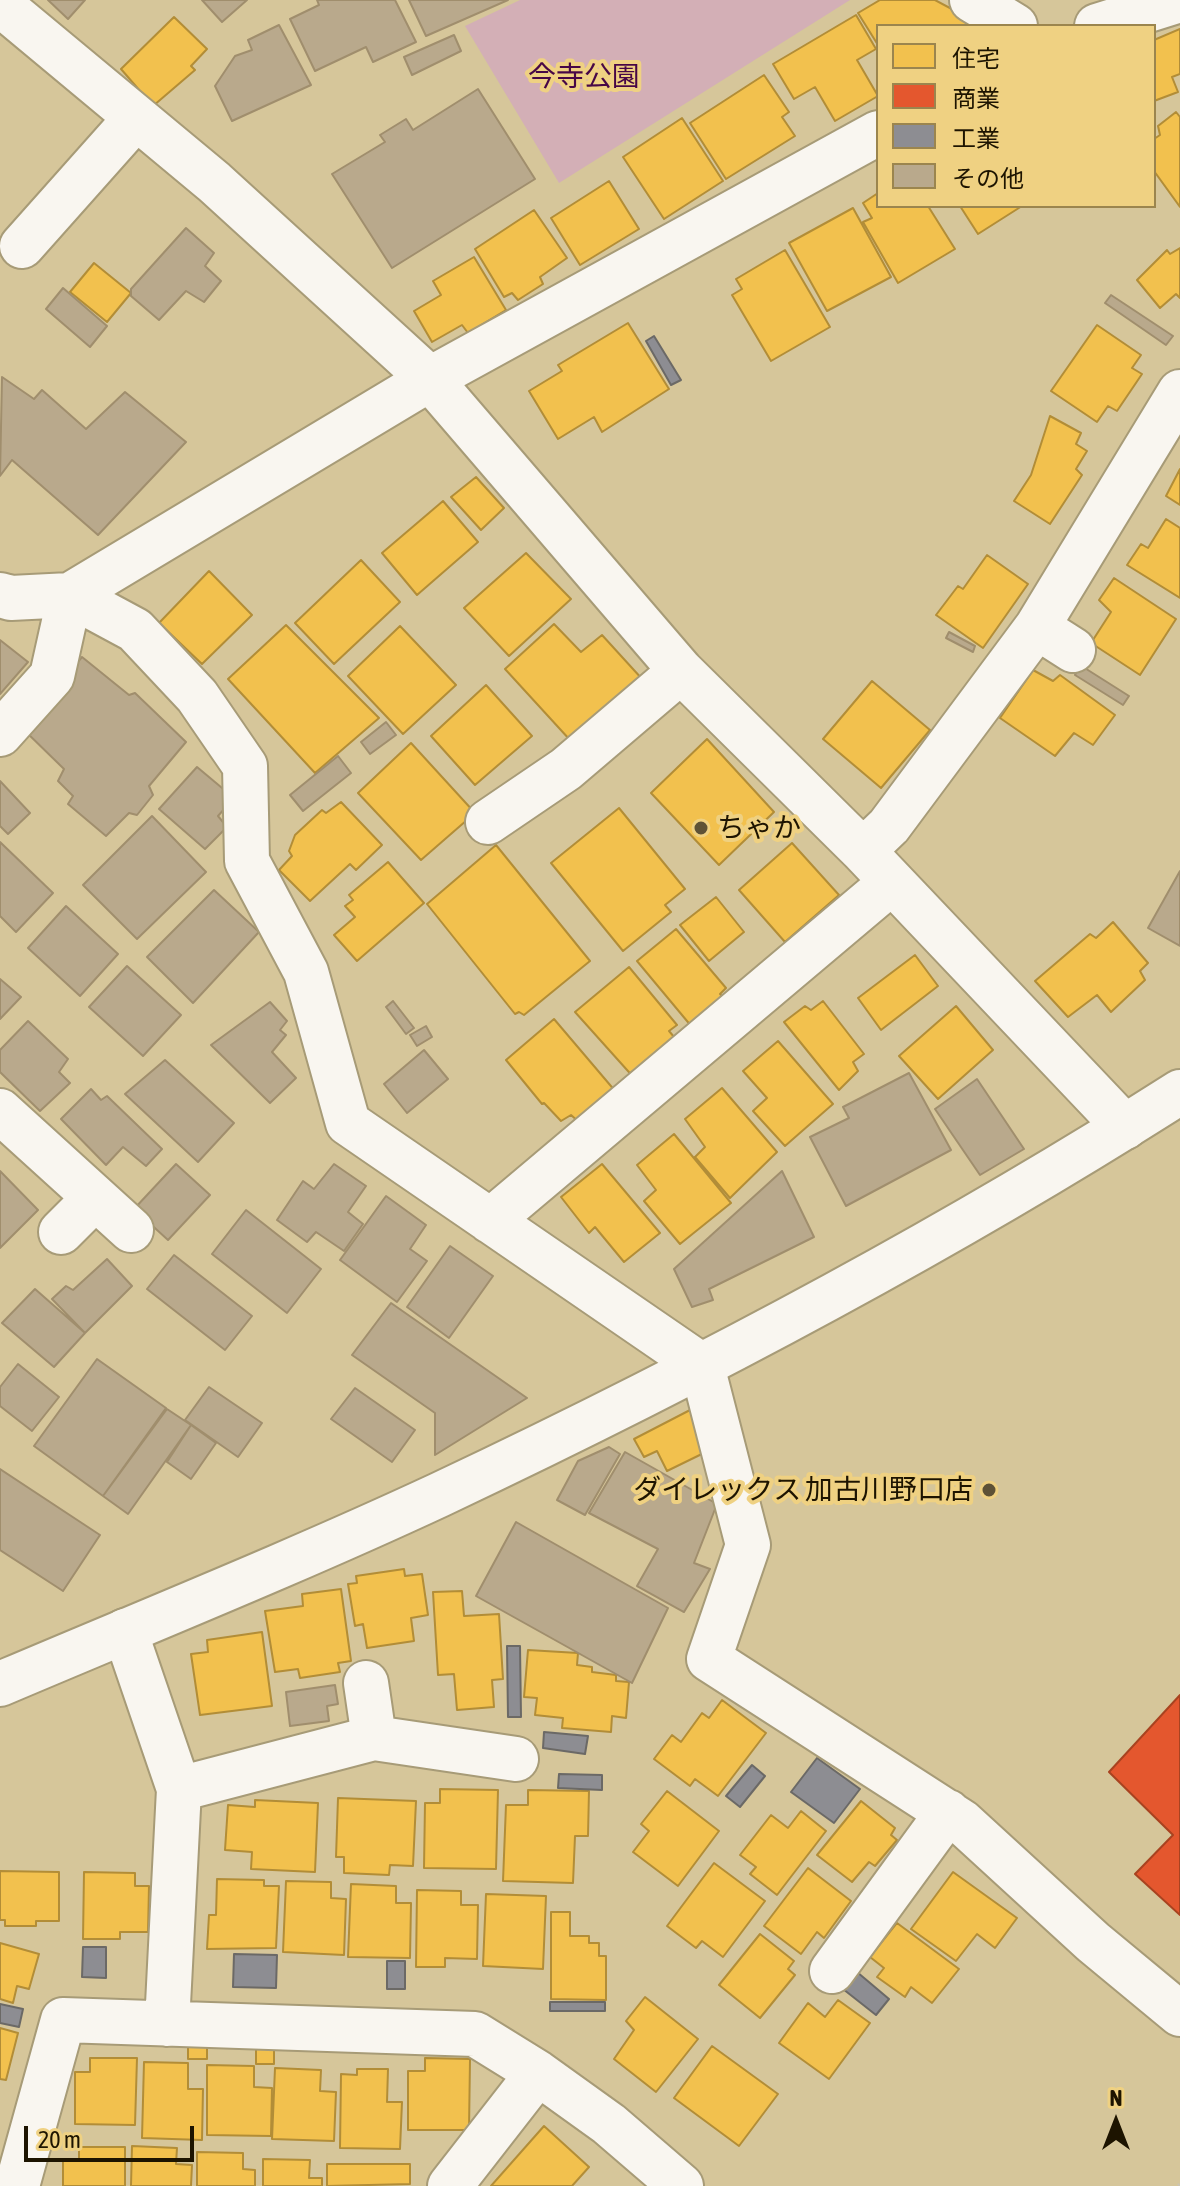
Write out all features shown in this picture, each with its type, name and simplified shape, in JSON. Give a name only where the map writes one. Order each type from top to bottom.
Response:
[{"type":"street","points":[[972,0],[1012,24]]},
{"type":"street","points":[[1103,24],[1180,0]]},
{"type":"street","points":[[0,4],[214,182],[430,379],[681,671],[863,851],[1125,1127]]},
{"type":"street","points":[[22,246],[135,119]]},
{"type":"street","points":[[0,595],[11,598],[70,595],[430,379],[876,134]]},
{"type":"street","points":[[863,851],[889,826],[1037,627],[1180,392]]},
{"type":"street","points":[[0,734],[52,676],[70,595]]},
{"type":"street","points":[[70,595],[135,630],[197,696],[245,766],[247,861],[306,972],[348,1123],[702,1366],[748,1545],[709,1659],[948,1812],[1180,2014]]},
{"type":"street","points":[[1037,627],[1073,650]]},
{"type":"street","points":[[488,822],[566,769],[681,671]]},
{"type":"street","points":[[490,1221],[892,882]]},
{"type":"street","points":[[0,1684],[437,1496],[702,1366],[1021,1190],[1180,1092]]},
{"type":"street","points":[[0,1111],[131,1230]]},
{"type":"street","points":[[61,1232],[95,1198]]},
{"type":"street","points":[[125,1631],[179,1789],[167,2024]]},
{"type":"street","points":[[366,1683],[374,1738]]},
{"type":"street","points":[[179,1789],[374,1738],[516,1759]]},
{"type":"street","points":[[832,1971],[948,1812]]},
{"type":"street","points":[[17,2186],[63,2020],[475,2034],[538,2073],[609,2124],[681,2186]]},
{"type":"street","points":[[450,2186],[538,2073]]},
{"type":"green space","name":"今寺公園","points":[[520,0],[850,0],[559,183],[465,26]]},
{"type":"building: 住宅","points":[[880,0],[935,0],[963,15],[970,24],[876,24],[876,42],[858,13]]},
{"type":"building: 住宅","points":[[856,15],[876,49],[857,60],[876,97],[835,121],[815,87],[794,99],[773,64]]},
{"type":"building: 住宅","points":[[174,17],[207,49],[191,66],[195,70],[153,106],[121,69]]},
{"type":"building: 住宅","points":[[1180,29],[1180,74],[1172,77],[1178,92],[1156,100],[1156,39]]},
{"type":"building: 住宅","points":[[764,75],[789,112],[782,117],[795,136],[726,179],[690,123]]},
{"type":"building: 住宅","points":[[1176,112],[1180,117],[1180,207],[1156,174],[1158,126]]},
{"type":"building: 住宅","points":[[682,118],[723,181],[664,219],[623,157]]},
{"type":"building: 住宅","points":[[609,181],[639,229],[580,265],[551,218]]},
{"type":"building: 住宅","points":[[876,194],[876,208],[929,208],[955,249],[898,283],[863,222],[872,218],[863,203]]},
{"type":"building: 住宅","points":[[853,208],[891,277],[827,311],[789,243]]},
{"type":"building: 住宅","points":[[961,208],[1019,208],[978,234]]},
{"type":"building: 住宅","points":[[534,210],[567,258],[540,277],[543,284],[518,300],[512,293],[504,297],[475,249]]},
{"type":"building: 住宅","points":[[1180,248],[1180,298],[1176,294],[1160,308],[1137,280],[1167,250],[1170,254]]},
{"type":"building: 住宅","points":[[785,250],[830,327],[771,361],[732,295],[742,289],[736,279]]},
{"type":"building: 住宅","points":[[474,257],[506,310],[468,333],[462,325],[432,342],[414,311],[441,295],[433,281]]},
{"type":"building: 住宅","points":[[94,263],[131,293],[107,322],[70,292]]},
{"type":"building: 住宅","points":[[628,323],[669,389],[602,432],[594,417],[558,439],[529,391],[562,371],[558,365]]},
{"type":"building: 住宅","points":[[1097,325],[1141,355],[1132,368],[1142,374],[1117,411],[1108,406],[1097,422],[1051,391]]},
{"type":"building: 住宅","points":[[1050,416],[1081,433],[1076,444],[1087,451],[1076,469],[1082,475],[1050,524],[1014,501],[1031,475]]},
{"type":"building: 住宅","points":[[1180,469],[1180,505],[1166,496]]},
{"type":"building: 住宅","points":[[476,477],[504,508],[481,530],[451,497]]},
{"type":"building: 住宅","points":[[443,501],[478,542],[417,595],[382,553]]},
{"type":"building: 住宅","points":[[1166,519],[1180,528],[1180,598],[1127,565],[1141,544],[1148,548]]},
{"type":"building: 住宅","points":[[526,553],[571,599],[509,656],[464,608]]},
{"type":"building: 住宅","points":[[987,555],[1028,584],[983,648],[936,615],[958,586],[963,589]]},
{"type":"building: 住宅","points":[[361,560],[400,602],[334,664],[295,623]]},
{"type":"building: 住宅","points":[[209,571],[252,615],[202,664],[159,623]]},
{"type":"building: 住宅","points":[[1114,578],[1176,619],[1140,675],[1091,643],[1111,612],[1099,600]]},
{"type":"building: 住宅","points":[[554,624],[581,652],[602,635],[643,680],[570,740],[505,669]]},
{"type":"building: 住宅","points":[[286,625],[379,718],[315,773],[228,679]]},
{"type":"building: 住宅","points":[[400,626],[456,685],[403,734],[348,676]]},
{"type":"building: 住宅","points":[[1033,670],[1053,681],[1060,675],[1115,715],[1093,745],[1074,733],[1055,756],[1000,718]]},
{"type":"building: 住宅","points":[[872,681],[930,730],[881,788],[823,739]]},
{"type":"building: 住宅","points":[[486,685],[532,736],[475,785],[431,736]]},
{"type":"building: 住宅","points":[[707,739],[774,812],[719,865],[651,793]]},
{"type":"building: 住宅","points":[[411,743],[475,813],[421,860],[358,793]]},
{"type":"building: 住宅","points":[[341,802],[382,845],[356,870],[350,864],[310,901],[279,870],[292,856],[289,851],[295,835],[322,810],[326,813]]},
{"type":"building: 住宅","points":[[619,808],[685,889],[665,905],[671,912],[623,951],[551,863]]},
{"type":"building: 住宅","points":[[792,843],[839,895],[785,942],[739,890]]},
{"type":"building: 住宅","points":[[496,845],[590,961],[524,1015],[519,1012],[515,1014],[427,904]]},
{"type":"building: 住宅","points":[[388,862],[424,903],[357,961],[334,935],[355,917],[345,906],[353,900],[349,895]]},
{"type":"building: 住宅","points":[[716,897],[744,932],[709,961],[680,925]]},
{"type":"building: 住宅","points":[[1113,922],[1148,963],[1140,971],[1145,980],[1111,1012],[1097,995],[1068,1017],[1035,981],[1090,934],[1096,938]]},
{"type":"building: 住宅","points":[[676,929],[726,988],[720,994],[725,999],[692,1027],[637,961]]},
{"type":"building: 住宅","points":[[915,955],[938,986],[881,1030],[858,998]]},
{"type":"building: 住宅","points":[[629,967],[677,1025],[669,1031],[680,1044],[636,1080],[575,1012]]},
{"type":"building: 住宅","points":[[823,1001],[864,1054],[853,1062],[858,1071],[839,1090],[784,1022],[805,1006],[811,1010]]},
{"type":"building: 住宅","points":[[956,1006],[993,1050],[938,1099],[899,1056]]},
{"type":"building: 住宅","points":[[554,1019],[616,1092],[580,1123],[571,1115],[561,1121],[542,1104],[506,1060]]},
{"type":"building: 住宅","points":[[778,1041],[833,1104],[785,1146],[753,1111],[767,1098],[743,1071]]},
{"type":"building: 住宅","points":[[722,1088],[777,1152],[730,1198],[695,1157],[705,1147],[685,1119]]},
{"type":"building: 住宅","points":[[674,1134],[731,1203],[680,1244],[644,1201],[656,1190],[637,1165]]},
{"type":"building: 住宅","points":[[602,1164],[660,1233],[624,1262],[595,1227],[589,1233],[561,1197]]},
{"type":"building: 住宅","points":[[692,1409],[712,1449],[667,1471],[657,1451],[644,1457],[634,1439]]},
{"type":"building: 住宅","points":[[404,1569],[405,1576],[422,1574],[428,1615],[411,1618],[414,1641],[367,1648],[363,1624],[355,1626],[348,1584],[357,1583],[356,1576]]},
{"type":"building: 住宅","points":[[341,1589],[351,1661],[338,1663],[340,1672],[300,1678],[298,1669],[275,1672],[265,1611],[303,1606],[302,1594]]},
{"type":"building: 住宅","points":[[462,1591],[464,1616],[499,1614],[503,1679],[492,1680],[494,1707],[457,1710],[454,1674],[438,1675],[433,1592]]},
{"type":"building: 住宅","points":[[262,1632],[272,1706],[200,1715],[191,1654],[208,1652],[207,1640]]},
{"type":"building: 住宅","points":[[528,1650],[578,1653],[577,1665],[592,1667],[592,1672],[616,1675],[616,1681],[629,1682],[626,1718],[612,1716],[611,1732],[562,1728],[563,1718],[535,1715],[537,1698],[524,1697]]},
{"type":"building: 住宅","points":[[722,1700],[766,1733],[718,1796],[695,1779],[690,1786],[654,1759],[672,1735],[681,1742],[702,1713],[709,1718]]},
{"type":"building: 住宅","points":[[440,1789],[498,1790],[496,1869],[424,1868],[425,1803],[440,1803]]},
{"type":"building: 住宅","points":[[528,1790],[589,1791],[588,1836],[575,1836],[573,1883],[503,1881],[506,1805],[528,1805]]},
{"type":"building: 住宅","points":[[667,1791],[719,1831],[678,1886],[633,1852],[649,1831],[641,1824]]},
{"type":"building: 住宅","points":[[338,1798],[416,1801],[413,1866],[390,1865],[389,1875],[344,1873],[344,1857],[336,1857]]},
{"type":"building: 住宅","points":[[255,1800],[318,1803],[315,1872],[251,1869],[252,1852],[225,1850],[228,1805],[255,1807]]},
{"type":"building: 住宅","points":[[861,1801],[895,1828],[891,1835],[897,1840],[875,1866],[869,1862],[852,1882],[817,1855]]},
{"type":"building: 住宅","points":[[801,1811],[826,1831],[777,1895],[750,1874],[756,1867],[740,1855],[771,1815],[788,1828]]},
{"type":"building: 住宅","points":[[714,1863],[765,1901],[723,1957],[702,1941],[696,1948],[667,1926]]},
{"type":"building: 住宅","points":[[808,1868],[851,1901],[824,1938],[817,1932],[801,1954],[764,1926]]},
{"type":"building: 住宅","points":[[0,1871],[59,1872],[59,1921],[36,1921],[36,1926],[5,1926],[5,1920],[0,1920]]},
{"type":"building: 住宅","points":[[84,1872],[135,1873],[135,1886],[149,1886],[148,1932],[120,1932],[120,1939],[83,1939]]},
{"type":"building: 住宅","points":[[953,1872],[1017,1918],[995,1948],[977,1934],[956,1961],[911,1929]]},
{"type":"building: 住宅","points":[[217,1879],[264,1880],[264,1886],[279,1886],[276,1948],[207,1949],[209,1915],[216,1915]]},
{"type":"building: 住宅","points":[[286,1881],[331,1882],[331,1898],[346,1899],[344,1955],[283,1952]]},
{"type":"building: 住宅","points":[[351,1884],[396,1886],[396,1903],[411,1903],[410,1958],[348,1957]]},
{"type":"building: 住宅","points":[[417,1890],[461,1891],[461,1905],[478,1905],[477,1959],[445,1958],[445,1967],[416,1967]]},
{"type":"building: 住宅","points":[[486,1894],[546,1896],[543,1969],[483,1966]]},
{"type":"building: 住宅","points":[[551,1912],[570,1912],[570,1936],[589,1936],[589,1943],[599,1943],[599,1956],[606,1956],[606,2000],[551,1999]]},
{"type":"building: 住宅","points":[[897,1923],[959,1969],[932,2003],[911,1987],[905,1997],[877,1977],[884,1968],[870,1957]]},
{"type":"building: 住宅","points":[[760,1934],[794,1961],[788,1969],[795,1975],[760,2018],[719,1985]]},
{"type":"building: 住宅","points":[[0,1943],[39,1954],[29,1989],[17,1986],[13,2003],[0,1999]]},
{"type":"building: 住宅","points":[[645,1997],[698,2039],[656,2092],[614,2059],[634,2030],[626,2021]]},
{"type":"building: 住宅","points":[[838,2000],[870,2023],[829,2079],[779,2043],[808,2003],[825,2017]]},
{"type":"building: 住宅","points":[[0,2028],[18,2033],[6,2080],[0,2079]]},
{"type":"building: 住宅","points":[[188,2038],[207,2038],[207,2059],[188,2059]]},
{"type":"building: 住宅","points":[[256,2043],[274,2043],[274,2064],[256,2064]]},
{"type":"building: 住宅","points":[[712,2046],[778,2094],[739,2146],[674,2098]]},
{"type":"building: 住宅","points":[[90,2058],[137,2058],[135,2125],[75,2124],[75,2072],[90,2072]]},
{"type":"building: 住宅","points":[[425,2058],[470,2059],[469,2130],[408,2130],[408,2071],[425,2071]]},
{"type":"building: 住宅","points":[[144,2062],[188,2063],[188,2089],[203,2089],[202,2140],[142,2138]]},
{"type":"building: 住宅","points":[[207,2065],[254,2066],[254,2087],[272,2088],[271,2136],[207,2135]]},
{"type":"building: 住宅","points":[[275,2068],[321,2070],[320,2091],[336,2092],[334,2141],[272,2139]]},
{"type":"building: 住宅","points":[[357,2069],[388,2069],[387,2102],[402,2102],[400,2149],[340,2148],[341,2074],[357,2075]]},
{"type":"building: 住宅","points":[[544,2126],[589,2167],[572,2186],[491,2186]]},
{"type":"building: 住宅","points":[[132,2146],[177,2148],[176,2164],[192,2165],[191,2186],[131,2186]]},
{"type":"building: 住宅","points":[[79,2147],[125,2147],[125,2186],[63,2186],[63,2159],[79,2159]]},
{"type":"building: 住宅","points":[[197,2152],[243,2153],[243,2169],[255,2170],[255,2186],[197,2186]]},
{"type":"building: 住宅","points":[[263,2159],[310,2160],[309,2178],[322,2178],[322,2186],[263,2186]]},
{"type":"building: 住宅","points":[[327,2164],[410,2164],[410,2184],[327,2186]]},
{"type":"building: 商業","points":[[1180,1695],[1180,1915],[1135,1874],[1173,1835],[1109,1772]]},
{"type":"building: 工業","points":[[654,336],[681,380],[671,385],[646,341]]},
{"type":"building: 工業","points":[[507,1646],[520,1646],[521,1717],[508,1717]]},
{"type":"building: 工業","points":[[544,1732],[588,1736],[585,1754],[543,1748]]},
{"type":"building: 工業","points":[[817,1758],[860,1789],[834,1823],[791,1792]]},
{"type":"building: 工業","points":[[752,1765],[765,1776],[740,1807],[726,1796]]},
{"type":"building: 工業","points":[[559,1774],[602,1775],[602,1790],[558,1788]]},
{"type":"building: 工業","points":[[83,1947],[106,1947],[106,1978],[82,1977]]},
{"type":"building: 工業","points":[[234,1954],[277,1955],[276,1988],[233,1987]]},
{"type":"building: 工業","points":[[387,1961],[405,1961],[405,1989],[387,1989]]},
{"type":"building: 工業","points":[[857,1972],[889,1999],[876,2015],[843,1989]]},
{"type":"building: 工業","points":[[550,2002],[605,2002],[605,2011],[550,2011]]},
{"type":"building: 工業","points":[[0,2004],[23,2009],[19,2027],[0,2023]]},
{"type":"building: その他","points":[[48,0],[85,0],[68,19]]},
{"type":"building: その他","points":[[202,0],[247,0],[222,22]]},
{"type":"building: その他","points":[[317,0],[395,0],[416,42],[373,62],[366,47],[315,71],[290,19],[319,5]]},
{"type":"building: その他","points":[[409,0],[508,0],[426,36]]},
{"type":"building: その他","points":[[279,25],[311,85],[232,121],[215,86],[235,56],[252,50],[248,40]]},
{"type":"building: その他","points":[[454,35],[461,51],[412,75],[404,57]]},
{"type":"building: その他","points":[[478,89],[535,179],[392,268],[332,174],[385,142],[380,135],[406,119],[413,130]]},
{"type":"building: その他","points":[[186,228],[214,253],[205,266],[221,281],[204,302],[186,291],[159,320],[131,296],[131,289]]},
{"type":"building: その他","points":[[63,288],[107,326],[90,347],[46,309]]},
{"type":"building: その他","points":[[1111,295],[1173,336],[1166,345],[1105,303]]},
{"type":"building: その他","points":[[2,377],[34,399],[42,390],[86,429],[125,392],[186,442],[98,535],[12,460],[0,476]]},
{"type":"building: その他","points":[[949,632],[975,646],[973,652],[946,638]]},
{"type":"building: その他","points":[[0,640],[28,662],[0,694]]},
{"type":"building: その他","points":[[82,657],[129,695],[135,693],[186,742],[149,786],[153,795],[137,815],[129,813],[106,836],[68,804],[73,796],[58,781],[64,769],[22,728]]},
{"type":"building: その他","points":[[1080,665],[1129,696],[1123,705],[1075,675]]},
{"type":"building: その他","points":[[386,722],[396,735],[370,754],[361,742]]},
{"type":"building: その他","points":[[338,756],[351,773],[303,811],[290,795]]},
{"type":"building: その他","points":[[197,767],[234,798],[218,816],[227,827],[205,849],[159,809]]},
{"type":"building: その他","points":[[0,781],[30,813],[8,834],[0,826]]},
{"type":"building: その他","points":[[152,816],[206,872],[137,939],[83,885]]},
{"type":"building: その他","points":[[0,842],[53,893],[16,932],[0,916]]},
{"type":"building: その他","points":[[1180,871],[1180,946],[1148,928]]},
{"type":"building: その他","points":[[214,890],[259,932],[193,1003],[147,957]]},
{"type":"building: その他","points":[[66,906],[118,954],[80,996],[28,948]]},
{"type":"building: その他","points":[[127,966],[181,1015],[143,1056],[89,1007]]},
{"type":"building: その他","points":[[0,979],[21,997],[0,1019]]},
{"type":"building: その他","points":[[393,1001],[414,1028],[406,1034],[386,1007]]},
{"type":"building: その他","points":[[270,1002],[287,1021],[280,1030],[286,1035],[272,1052],[296,1078],[270,1103],[211,1045]]},
{"type":"building: その他","points":[[28,1021],[68,1059],[59,1072],[70,1083],[40,1111],[0,1072],[0,1050]]},
{"type":"building: その他","points":[[426,1026],[432,1037],[417,1046],[410,1035]]},
{"type":"building: その他","points":[[424,1050],[448,1079],[407,1113],[384,1084]]},
{"type":"building: その他","points":[[165,1060],[234,1123],[198,1162],[125,1094]]},
{"type":"building: その他","points":[[909,1073],[951,1150],[846,1206],[810,1137],[849,1118],[843,1107]]},
{"type":"building: その他","points":[[977,1079],[1024,1149],[980,1175],[935,1109]]},
{"type":"building: その他","points":[[91,1089],[101,1100],[107,1096],[162,1149],[146,1166],[123,1147],[106,1165],[61,1119]]},
{"type":"building: その他","points":[[176,1164],[210,1195],[168,1240],[134,1209]]},
{"type":"building: その他","points":[[334,1164],[366,1186],[348,1212],[363,1224],[344,1251],[316,1232],[307,1242],[277,1220],[303,1181],[314,1189]]},
{"type":"building: その他","points":[[0,1171],[38,1210],[0,1248]]},
{"type":"building: その他","points":[[782,1171],[814,1237],[709,1289],[713,1300],[692,1307],[674,1269]]},
{"type":"building: その他","points":[[386,1196],[426,1225],[410,1249],[427,1261],[397,1302],[340,1260]]},
{"type":"building: その他","points":[[246,1210],[321,1269],[287,1313],[212,1254]]},
{"type":"building: その他","points":[[450,1246],[493,1276],[449,1338],[407,1307]]},
{"type":"building: その他","points":[[174,1255],[252,1316],[225,1350],[147,1289]]},
{"type":"building: その他","points":[[107,1259],[132,1286],[85,1333],[52,1299],[66,1286],[73,1290]]},
{"type":"building: その他","points":[[35,1289],[85,1333],[54,1367],[2,1323]]},
{"type":"building: その他","points":[[391,1303],[527,1398],[435,1455],[435,1413],[352,1355]]},
{"type":"building: その他","points":[[97,1359],[166,1408],[103,1496],[34,1446]]},
{"type":"building: その他","points":[[18,1364],[59,1397],[32,1431],[0,1406],[0,1387]]},
{"type":"building: その他","points":[[209,1387],[262,1423],[238,1457],[185,1420]]},
{"type":"building: その他","points":[[355,1388],[415,1430],[392,1462],[331,1419]]},
{"type":"building: その他","points":[[167,1409],[191,1425],[128,1514],[103,1496]]},
{"type":"building: その他","points":[[191,1425],[216,1443],[191,1479],[167,1462]]},
{"type":"building: その他","points":[[609,1447],[620,1454],[585,1515],[557,1500],[578,1461]]},
{"type":"building: その他","points":[[625,1452],[717,1504],[694,1563],[710,1569],[684,1612],[637,1586],[658,1549],[589,1513]]},
{"type":"building: その他","points":[[0,1469],[100,1535],[63,1591],[0,1550]]},
{"type":"building: その他","points":[[516,1522],[668,1608],[632,1683],[476,1596]]},
{"type":"building: その他","points":[[335,1685],[338,1704],[327,1706],[329,1721],[290,1726],[286,1692]]},
{"type":"place","name":"ちゃか","points":[[701,828]]},
{"type":"place","name":"ダイレックス 加古川野口店","points":[[989,1490]]}]
